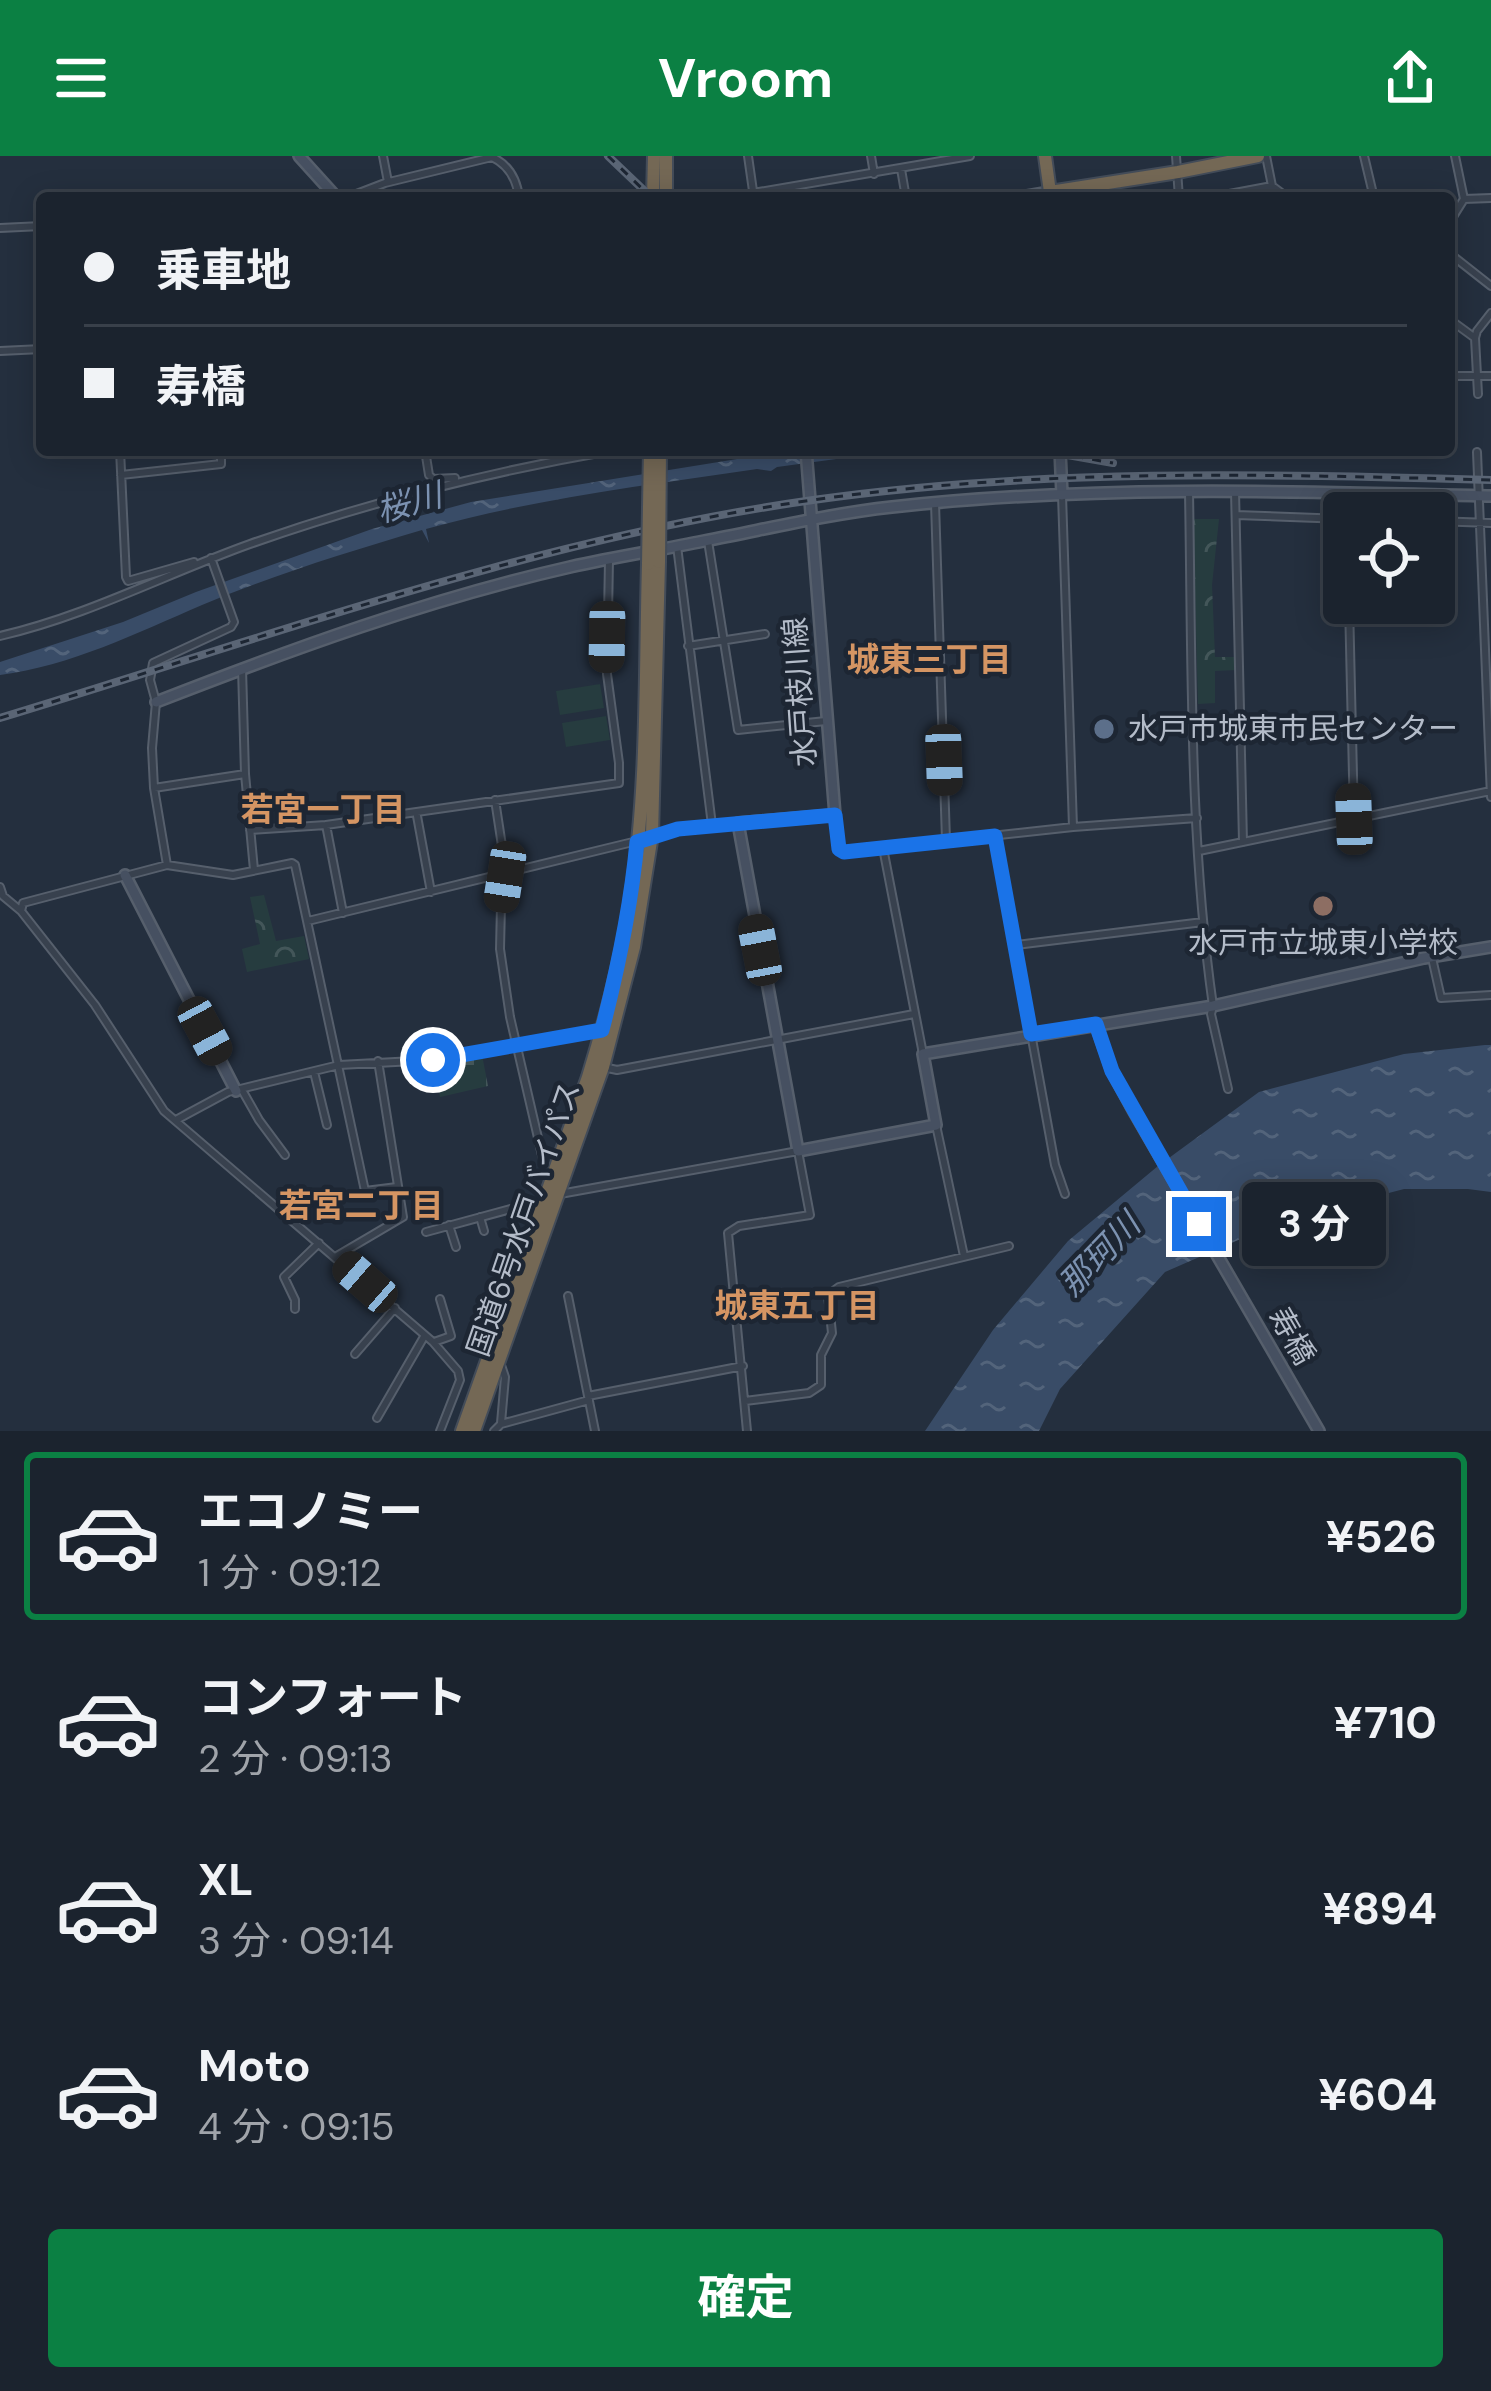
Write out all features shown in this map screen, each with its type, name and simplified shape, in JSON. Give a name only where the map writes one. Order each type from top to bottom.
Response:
[{"type":"highway","points":[[653,192],[654,156]]},
{"type":"highway","points":[[666,156],[666,192]]},
{"type":"highway","points":[[1045,156],[1050,192]]},
{"type":"highway","points":[[1067,192],[1262,156]]},
{"type":"highway","name":"国道6号水戸バイパス","points":[[462,1431],[603,1067],[634,947],[652,835],[650,456]]},
{"type":"highway","name":"国道6号水戸バイパス","points":[[474,1431],[500,1362],[553,1176],[602,1030],[623,946],[642,784],[660,456]]},
{"type":"street","points":[[299,156],[335,192]]},
{"type":"street","points":[[383,156],[388,182]]},
{"type":"street","points":[[748,156],[754,192]]},
{"type":"street","points":[[872,156],[874,174]]},
{"type":"street","points":[[791,192],[936,159],[970,156]]},
{"type":"street","points":[[1176,156],[1179,192]]},
{"type":"street","points":[[1262,156],[1272,186],[1280,192]]},
{"type":"street","points":[[1364,156],[1371,192]]},
{"type":"street","points":[[1455,156],[1464,199],[1455,213]]},
{"type":"street","points":[[359,192],[492,157],[503,162],[519,192]]},
{"type":"street","points":[[901,169],[905,192]]},
{"type":"street","points":[[1240,192],[1272,186]]},
{"type":"street","points":[[1464,199],[1491,198]]},
{"type":"street","points":[[0,228],[36,226]]},
{"type":"street","points":[[1455,259],[1491,286]]},
{"type":"street","points":[[1478,394],[1475,338],[1491,313]]},
{"type":"street","points":[[1455,323],[1475,338]]},
{"type":"street","points":[[0,351],[36,350]]},
{"type":"street","points":[[1455,376],[1491,376]]},
{"type":"street","points":[[1199,851],[1491,793],[1477,452]]},
{"type":"street","points":[[120,456],[128,581],[209,561]]},
{"type":"street","points":[[121,475],[221,464],[221,456]]},
{"type":"street","points":[[426,456],[433,479],[464,480]]},
{"type":"street","points":[[0,636],[78,613],[375,502],[585,456]]},
{"type":"street","name":"水戸枝川線","points":[[806,456],[835,815]]},
{"type":"street","points":[[1060,456],[1073,827]]},
{"type":"street","points":[[1235,491],[1244,842]]},
{"type":"street","points":[[1189,492],[1203,922],[1214,1006],[1211,1014],[1228,1089]]},
{"type":"street","points":[[156,702],[451,598],[609,559],[810,519],[935,502],[1189,492],[1348,492]]},
{"type":"street","points":[[1455,495],[1491,496]]},
{"type":"street","points":[[935,502],[946,840]]},
{"type":"street","points":[[1236,515],[1323,516]]},
{"type":"street","points":[[1455,521],[1491,523]]},
{"type":"street","points":[[707,541],[738,730],[826,721]]},
{"type":"street","points":[[677,546],[712,825]]},
{"type":"street","points":[[250,830],[326,825],[619,783],[607,674],[609,559]]},
{"type":"street","points":[[167,865],[154,788],[156,702],[150,680],[153,663],[234,622],[209,561]]},
{"type":"street","points":[[1349,624],[1354,819]]},
{"type":"street","points":[[688,646],[765,634]]},
{"type":"street","points":[[242,668],[254,870]]},
{"type":"street","points":[[154,788],[245,774]]},
{"type":"street","points":[[495,800],[506,872],[500,949],[516,1044],[545,1168],[553,1176]]},
{"type":"street","points":[[308,921],[652,835],[712,825],[835,815],[839,849],[844,852],[1197,818]]},
{"type":"street","points":[[417,816],[430,892]]},
{"type":"street","points":[[738,823],[810,1215],[740,1226],[728,1233],[747,1431]]},
{"type":"street","points":[[326,825],[343,913]]},
{"type":"street","points":[[995,836],[1055,1166],[1065,1194]]},
{"type":"street","points":[[883,848],[964,1257]]},
{"type":"street","points":[[21,911],[23,903],[167,865],[233,874],[295,865],[365,1191],[397,1186]]},
{"type":"street","points":[[125,875],[239,1090],[285,1155]]},
{"type":"street","points":[[0,887],[95,1005],[164,1111],[434,1342],[458,1371],[460,1380],[440,1431]]},
{"type":"street","points":[[1015,945],[1203,922]]},
{"type":"street","points":[[923,1054],[1214,1006],[1491,947]]},
{"type":"street","points":[[1432,958],[1442,998],[1491,995]]},
{"type":"street","points":[[603,1067],[617,1070],[914,1014]]},
{"type":"street","name":"寿橋","points":[[1096,1024],[1112,1071],[1318,1431]]},
{"type":"street","points":[[176,1120],[203,1103],[239,1090],[338,1065],[433,1060],[602,1030]]},
{"type":"street","points":[[335,1257],[403,1217],[379,1061]]},
{"type":"street","points":[[314,1072],[327,1125]]},
{"type":"street","points":[[426,1232],[550,1196],[936,1125]]},
{"type":"street","points":[[292,1219],[316,1193]]},
{"type":"street","points":[[480,1217],[484,1231]]},
{"type":"street","points":[[449,1225],[456,1247]]},
{"type":"street","points":[[295,1309],[284,1276],[319,1244]]},
{"type":"street","points":[[745,1401],[818,1389],[821,1355],[832,1333],[828,1295],[839,1287],[1009,1246]]},
{"type":"street","points":[[568,1296],[595,1431]]},
{"type":"street","points":[[434,1342],[451,1336],[440,1299]]},
{"type":"street","points":[[355,1354],[394,1308]]},
{"type":"street","points":[[377,1418],[425,1335]]},
{"type":"street","points":[[500,1362],[505,1377],[501,1424]]},
{"type":"street","points":[[494,1431],[501,1424],[588,1398],[742,1366]]},
{"type":"green space","points":[[1193,519],[1219,519],[1212,585],[1215,657],[1236,657],[1236,670],[1215,671],[1215,703],[1198,704]]},
{"type":"green space","points":[[600,684],[604,708],[560,715],[556,691]]},
{"type":"green space","points":[[606,716],[610,740],[566,747],[562,723]]},
{"type":"green space","points":[[264,895],[276,941],[304,936],[309,959],[247,972],[242,949],[260,944],[250,897]]},
{"type":"green space","points":[[482,1055],[488,1086],[440,1097],[434,1064]]},
{"type":"water","points":[[756,456],[859,456],[632,487],[466,518],[426,529],[429,543],[422,530],[366,547],[256,584],[78,656],[0,675],[0,662],[123,622],[372,529],[471,502]]},
{"type":"water","name":"那珂川","points":[[1491,1045],[1491,1192],[1404,1189],[1282,1221],[1165,1272],[1060,1389],[1039,1431],[925,1431],[993,1330],[1068,1241],[1158,1166],[1259,1092],[1404,1054]]},
{"type":"railway","points":[[608,156],[646,192]]},
{"type":"railway","points":[[1073,456],[1113,463]]},
{"type":"railway","points":[[0,718],[504,565],[709,517],[813,500],[1067,478],[1236,475],[1491,480]]},
{"type":"place","name":"水戸市城東市民センター","points":[[1104,729]]},
{"type":"place","name":"水戸市立城東小学校","points":[[1323,906]]},
{"type":"district","name":"城東三丁目","points":[[929,659]]},
{"type":"district","name":"若宮一丁目","points":[[323,809]]},
{"type":"district","name":"若宮二丁目","points":[[361,1205]]},
{"type":"district","name":"城東五丁目","points":[[797,1305]]},
{"type":"route","points":[[433,1060],[602,1030],[623,946],[637,842],[652,835],[835,815],[839,849],[844,852],[995,836],[1031,1034],[1096,1024],[1112,1071],[1199,1224]]},
{"type":"water label","name":"桜川","points":[[409,502]]}]
